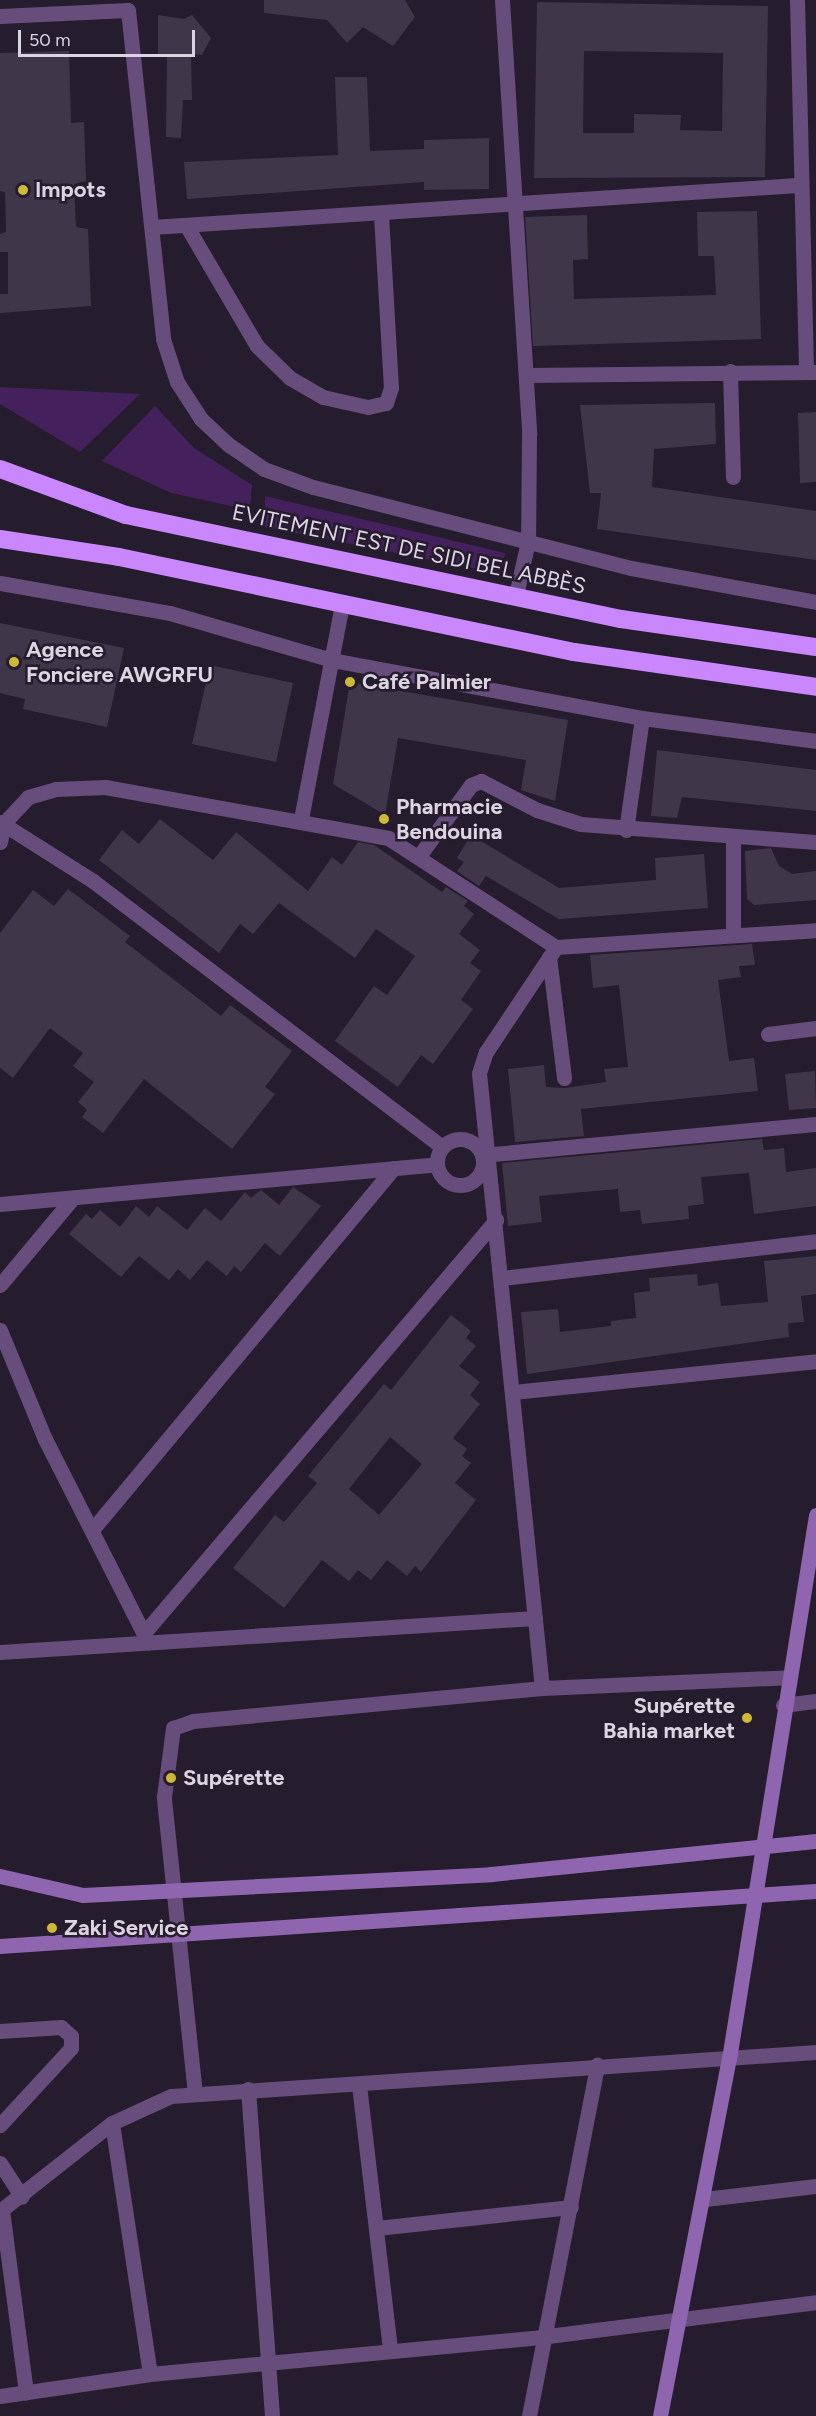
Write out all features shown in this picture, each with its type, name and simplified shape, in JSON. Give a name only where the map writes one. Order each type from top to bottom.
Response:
[{"type":"highway","name":"EVITEMENT EST DE SIDI BEL ABBÈS","points":[[0,469],[126,514],[684,630],[816,647]]},
{"type":"highway","points":[[0,540],[119,557],[574,652],[816,687]]},
{"type":"main road","points":[[660,2416],[675,2317],[705,2199],[755,1898],[760,1848],[783,1705],[808,1596],[816,1515]]},
{"type":"main road","points":[[0,1876],[83,1895],[491,1875],[816,1841]]},
{"type":"main road","points":[[0,1946],[755,1898],[816,1891]]},
{"type":"street","points":[[502,0],[527,375],[528,541],[516,595]]},
{"type":"street","points":[[527,375],[730,370],[811,372],[798,185],[797,0]]},
{"type":"street","points":[[0,16],[127,5],[163,339],[177,382],[201,419],[229,445],[264,469],[313,487],[721,588],[816,602]]},
{"type":"street","points":[[152,227],[381,214],[798,185]]},
{"type":"street","points":[[186,225],[257,346],[290,378],[323,397],[368,407],[386,403],[391,388],[381,214]]},
{"type":"street","points":[[730,370],[733,477]]},
{"type":"street","points":[[0,583],[170,613],[332,660],[642,718],[816,741]]},
{"type":"street","points":[[301,819],[342,603]]},
{"type":"street","points":[[626,830],[642,718]]},
{"type":"street","points":[[419,856],[471,785],[481,781],[554,817],[626,830],[816,842]]},
{"type":"street","points":[[0,842],[2,822],[28,797],[88,786],[301,819],[388,838],[419,856],[553,952],[733,932],[816,930]]},
{"type":"street","points":[[2,822],[93,881],[442,1147]]},
{"type":"street","points":[[733,837],[733,932]]},
{"type":"street","points":[[553,952],[564,1078]]},
{"type":"street","points":[[542,1688],[496,1220],[486,1155],[481,1062],[553,952]]},
{"type":"street","points":[[768,1034],[816,1028]]},
{"type":"street","points":[[442,1147],[464,1139],[486,1155],[816,1124]]},
{"type":"street","points":[[442,1147],[437,1164],[449,1183],[464,1184],[477,1177],[486,1155]]},
{"type":"street","points":[[0,1204],[437,1164]]},
{"type":"street","points":[[92,1530],[394,1168]]},
{"type":"street","points":[[0,1285],[72,1199]]},
{"type":"street","points":[[146,1639],[496,1220]]},
{"type":"street","points":[[502,1278],[816,1241]]},
{"type":"street","points":[[0,1329],[26,1399],[146,1639]]},
{"type":"street","points":[[513,1392],[816,1361]]},
{"type":"street","points":[[0,1652],[146,1639],[534,1618]]},
{"type":"street","points":[[195,2094],[172,1891],[164,1797],[173,1728],[194,1721],[542,1688],[789,1677]]},
{"type":"street","points":[[783,1705],[816,1701]]},
{"type":"street","points":[[0,2031],[61,2027],[71,2036],[72,2048],[0,2125]]},
{"type":"street","points":[[26,2392],[1,2210],[22,2196],[112,2123],[141,2105],[195,2094],[248,2089],[359,2085],[597,2065],[729,2059],[816,2052]]},
{"type":"street","points":[[529,2416],[540,2337],[571,2207],[597,2065]]},
{"type":"street","points":[[359,2085],[378,2228],[390,2349]]},
{"type":"street","points":[[248,2089],[266,2361],[272,2416]]},
{"type":"street","points":[[112,2123],[150,2374]]},
{"type":"street","points":[[0,2163],[22,2196]]},
{"type":"street","points":[[705,2199],[816,2186]]},
{"type":"street","points":[[378,2228],[571,2207]]},
{"type":"street","points":[[0,2396],[150,2374],[390,2349],[540,2337],[675,2317],[816,2302]]},
{"type":"shaded area","points":[[0,387],[140,394],[80,452],[0,404]]},
{"type":"shaded area","points":[[155,406],[194,448],[252,485],[250,510],[171,493],[102,461]]},
{"type":"shaded area","points":[[265,496],[505,553],[502,574],[265,527]]},
{"type":"building","points":[[264,0],[405,0],[415,17],[393,46],[363,27],[347,43],[327,20],[264,13]]},
{"type":"building","points":[[537,2],[768,6],[765,177],[534,178]],"holes":[[[584,51],[723,53],[722,131],[680,130],[681,115],[634,114],[634,133],[583,133]]]},
{"type":"building","points":[[158,15],[184,19],[192,15],[211,38],[202,55],[191,54],[192,100],[183,100],[181,138],[166,137],[167,55],[158,54]]},
{"type":"building","points":[[69,51],[71,123],[84,122],[86,181],[74,184],[76,227],[88,229],[91,306],[0,313],[0,294],[8,294],[8,252],[0,252],[0,234],[6,232],[5,192],[0,191],[0,53]]},
{"type":"building","points":[[335,77],[367,77],[370,151],[424,149],[424,140],[489,138],[489,189],[424,190],[424,182],[187,199],[184,162],[338,155]]},
{"type":"building","points":[[757,211],[761,339],[533,346],[525,217],[587,215],[588,259],[573,260],[574,299],[716,295],[714,256],[698,256],[697,212]]},
{"type":"building","points":[[715,403],[716,444],[654,449],[652,487],[816,511],[816,560],[597,529],[601,493],[590,493],[580,405]]},
{"type":"building","points":[[816,412],[816,482],[800,483],[798,413]]},
{"type":"building","points":[[0,623],[124,648],[107,727],[23,709],[25,699],[0,693]]},
{"type":"building","points":[[210,665],[293,683],[276,762],[192,744]]},
{"type":"building","points":[[350,682],[568,720],[555,801],[521,790],[526,760],[398,738],[385,815],[333,784]]},
{"type":"building","points":[[657,750],[816,770],[816,811],[682,797],[677,818],[651,816]]},
{"type":"building","points":[[160,819],[213,860],[236,832],[308,891],[332,857],[342,865],[358,842],[374,845],[442,892],[446,887],[468,901],[464,906],[474,914],[459,934],[480,950],[470,963],[481,971],[461,1000],[473,1009],[433,1064],[421,1055],[398,1087],[335,1041],[374,986],[387,995],[415,956],[376,929],[355,958],[279,903],[253,934],[240,924],[219,953],[99,860],[122,830],[139,844]]},
{"type":"building","points":[[471,835],[559,888],[656,880],[655,858],[704,854],[708,908],[559,919],[486,876],[479,886],[457,871],[464,862],[457,858]]},
{"type":"building","points":[[771,848],[779,866],[792,874],[816,871],[816,900],[754,905],[747,899],[745,851]]},
{"type":"building","points":[[68,889],[130,936],[125,942],[221,1016],[230,1005],[292,1051],[265,1087],[275,1094],[232,1149],[144,1079],[103,1133],[82,1117],[87,1110],[78,1102],[94,1082],[73,1066],[83,1053],[50,1028],[13,1078],[0,1068],[0,933],[33,890],[54,906]]},
{"type":"building","points":[[752,944],[755,965],[739,966],[741,977],[718,980],[729,1061],[754,1058],[758,1091],[581,1109],[584,1136],[515,1142],[508,1069],[544,1065],[546,1087],[565,1088],[606,1082],[604,1069],[628,1067],[619,985],[593,988],[590,955]]},
{"type":"building","points":[[815,1071],[816,1108],[789,1110],[785,1074]]},
{"type":"building","points":[[762,1139],[764,1150],[784,1148],[786,1172],[816,1168],[816,1206],[754,1214],[749,1173],[701,1177],[704,1204],[688,1206],[689,1219],[642,1224],[640,1210],[620,1212],[618,1189],[539,1196],[542,1222],[508,1226],[502,1163]]},
{"type":"building","points":[[293,1187],[321,1206],[280,1256],[265,1243],[241,1272],[234,1266],[227,1276],[207,1260],[190,1280],[178,1269],[169,1280],[139,1256],[121,1277],[69,1234],[86,1214],[92,1219],[100,1210],[120,1227],[136,1206],[149,1217],[157,1206],[187,1230],[205,1208],[221,1221],[245,1192],[251,1198],[261,1190],[279,1205]]},
{"type":"building","points":[[816,1256],[816,1294],[801,1296],[804,1322],[788,1323],[789,1337],[527,1374],[521,1312],[558,1309],[560,1332],[611,1326],[611,1321],[636,1318],[634,1293],[650,1291],[649,1278],[697,1274],[698,1286],[718,1283],[721,1306],[768,1302],[764,1261]]},
{"type":"building","points":[[451,1315],[471,1331],[466,1338],[476,1346],[459,1366],[480,1382],[470,1395],[480,1404],[453,1438],[467,1449],[462,1456],[471,1463],[455,1483],[476,1500],[421,1572],[415,1566],[407,1576],[387,1560],[371,1580],[358,1570],[349,1581],[322,1560],[284,1608],[233,1568],[275,1515],[284,1522],[317,1483],[308,1476],[384,1384],[391,1390]],"holes":[[[390,1437],[422,1464],[379,1515],[349,1489]]]},
{"type":"place","name":"Impots","points":[[23,190]]},
{"type":"place","name":"Agence Fonciere AWGRFU","points":[[14,662]]},
{"type":"place","name":"Café Palmier","points":[[350,682]]},
{"type":"place","name":"Pharmacie Bendouina","points":[[384,819]]},
{"type":"place","name":"Supérette Bahia market","points":[[747,1718]]},
{"type":"place","name":"Supérette","points":[[171,1778]]},
{"type":"place","name":"Zaki Service","points":[[52,1928]]}]
